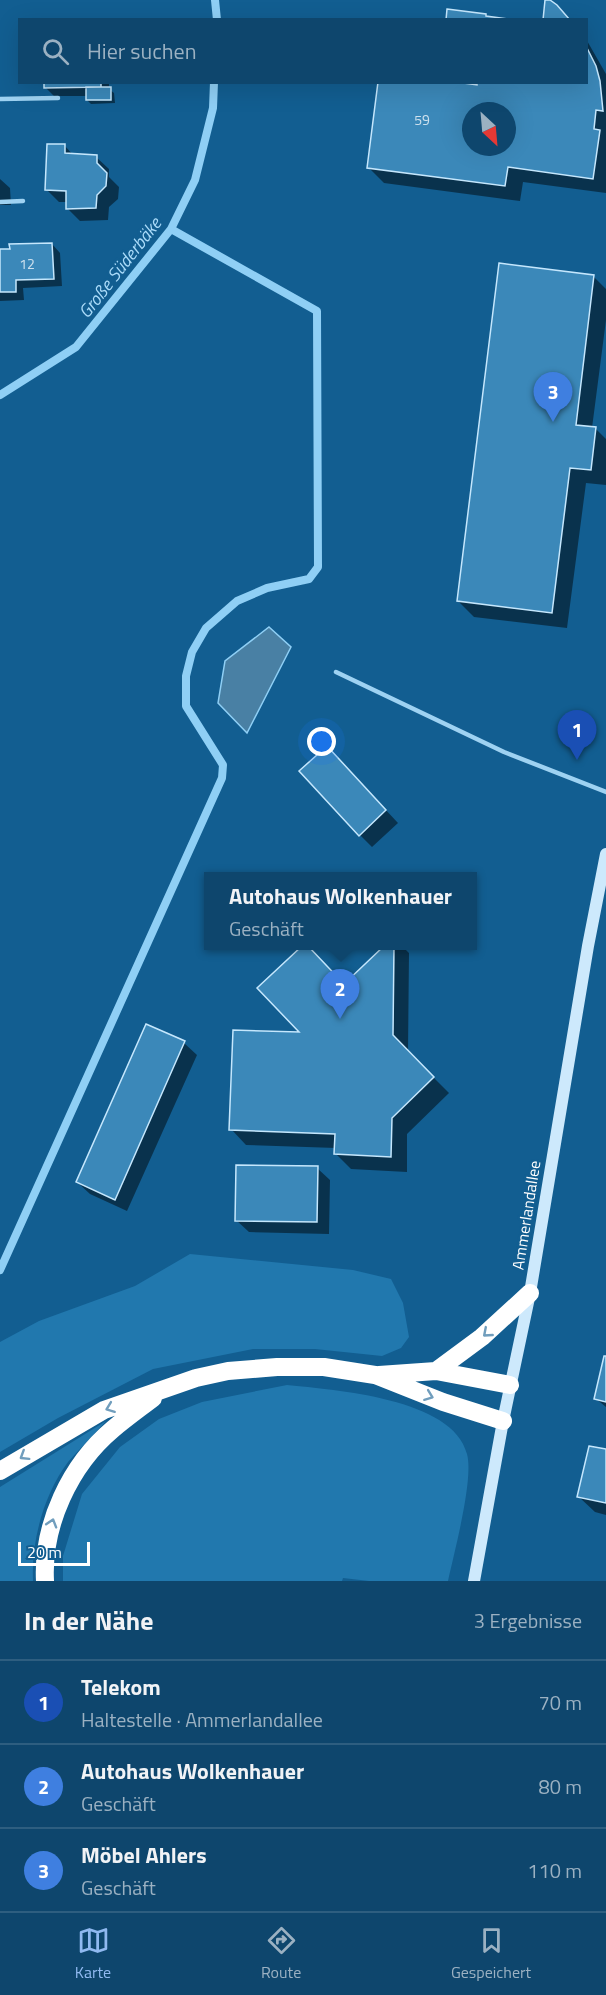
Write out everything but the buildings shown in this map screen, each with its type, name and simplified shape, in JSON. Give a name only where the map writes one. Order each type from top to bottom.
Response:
[{"type":"highway","points":[[436,1371],[482,1337],[530,1293]]},
{"type":"highway","points":[[0,1471],[104,1410],[196,1378],[228,1371],[278,1367],[324,1367],[375,1375],[436,1371],[510,1385]]},
{"type":"highway","points":[[375,1375],[443,1402],[503,1421]]},
{"type":"highway","points":[[45,1581],[46,1542],[67,1487],[86,1458],[111,1430],[165,1389]]},
{"type":"main road","name":"Ammerlandallee","points":[[474,1581],[510,1385],[530,1293],[588,946],[606,854]]},
{"type":"lane","points":[[0,99],[58,98]]},
{"type":"lane","points":[[0,202],[23,201]]},
{"type":"lane","points":[[336,672],[504,752],[606,792]]},
{"type":"shaded area","points":[[269,627],[291,647],[247,733],[218,703],[225,661]]},
{"type":"shaded area","points":[[190,1254],[353,1270],[391,1279],[403,1303],[409,1337],[401,1348],[382,1356],[315,1349],[253,1349],[153,1369],[58,1418],[0,1452],[0,1342],[39,1321],[135,1286]]},
{"type":"shaded area","points":[[287,1385],[390,1400],[440,1420],[457,1435],[467,1454],[468,1480],[448,1581],[369,1581],[343,1578],[342,1581],[63,1581],[63,1556],[82,1494],[120,1447],[159,1419],[202,1402]]},
{"type":"shaded area","points":[[106,1421],[68,1462],[52,1488],[37,1534],[33,1581],[0,1581],[0,1487]]},
{"type":"waterway","name":"Große Süderbäke","points":[[215,0],[217,18]]},
{"type":"waterway","name":"Große Süderbäke","points":[[0,395],[76,347],[171,229],[195,180],[213,108],[214,84]]},
{"type":"waterway","points":[[0,1270],[222,778],[223,765],[186,706],[186,676],[192,652],[206,628],[237,601],[267,588],[309,579],[318,567],[317,311],[171,229]]},
{"type":"place","name":"Möbel Ahlers","points":[[553,422]]},
{"type":"place","name":"Telekom","points":[[577,760]]},
{"type":"place","name":"Autohaus Wolkenhauer","points":[[340,1019]]}]
